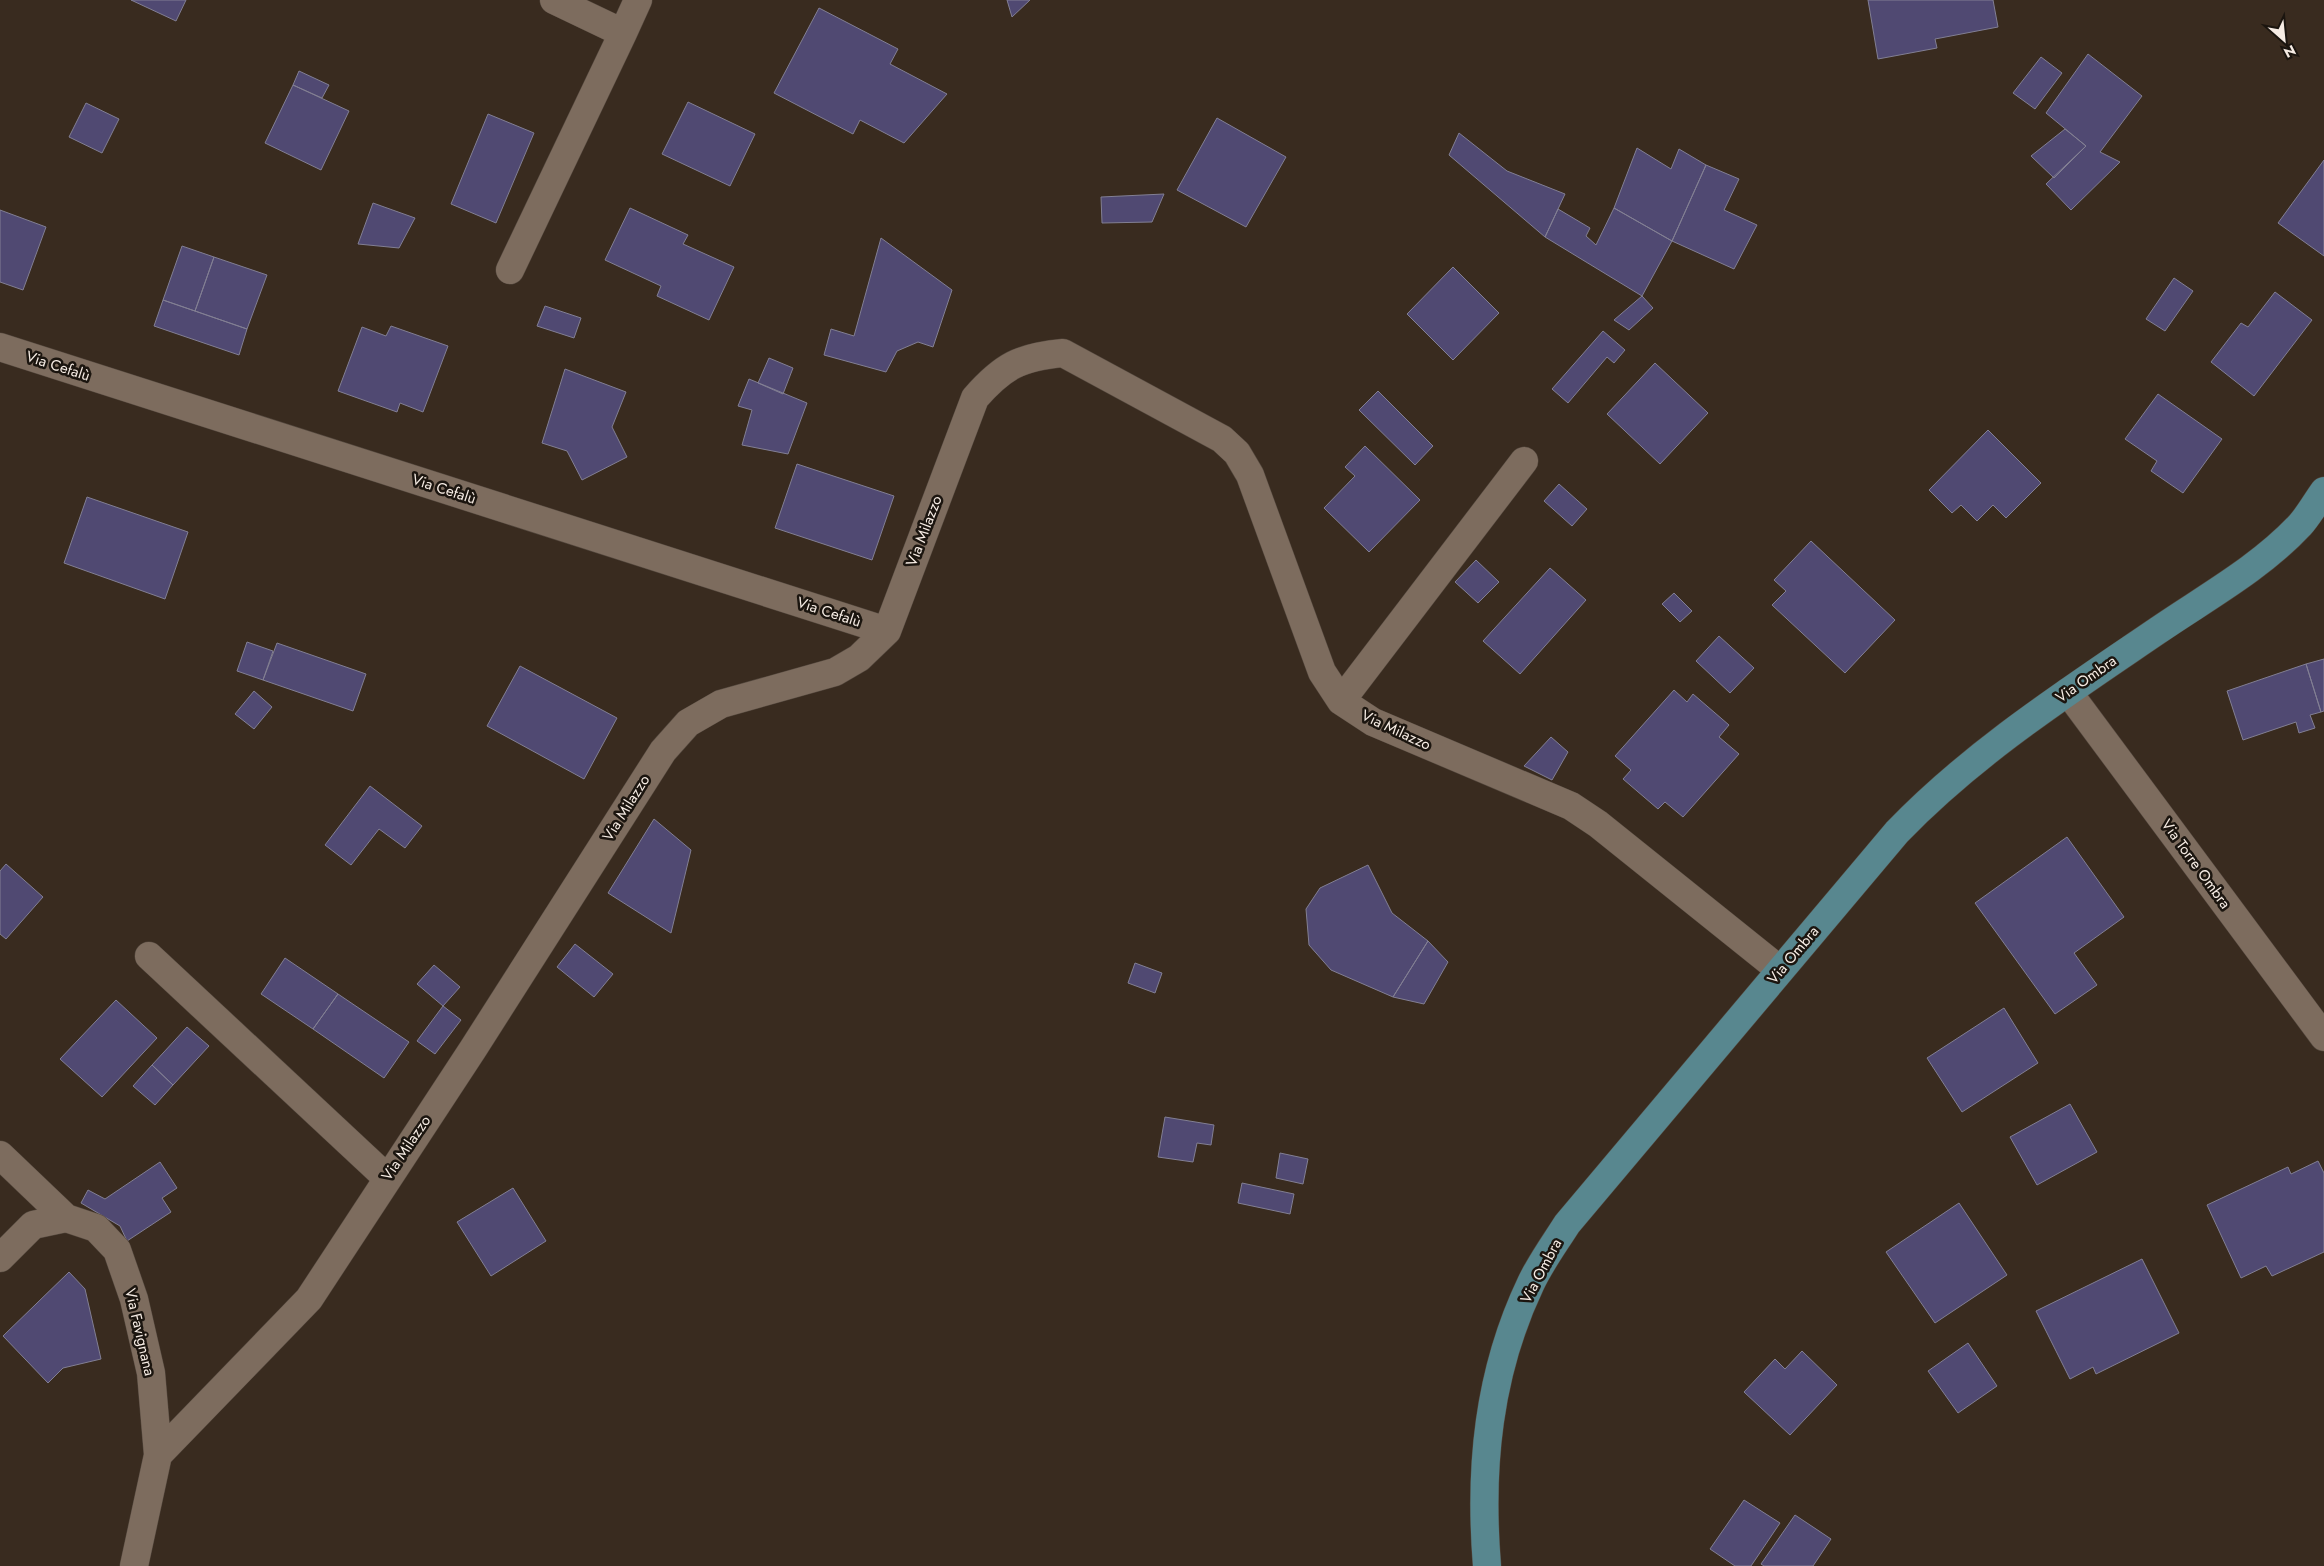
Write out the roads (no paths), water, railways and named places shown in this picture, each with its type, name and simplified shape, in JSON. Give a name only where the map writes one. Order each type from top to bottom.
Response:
[{"type":"main road","name":"Via Ombra","points":[[1487,1566],[1484,1523],[1486,1446],[1493,1393],[1510,1337],[1531,1283],[1567,1224],[1897,832],[1930,798],[1973,762],[2068,692],[2271,552],[2301,524],[2324,491]]},
{"type":"street","points":[[554,0],[623,33]]},
{"type":"street","points":[[510,270],[638,0]]},
{"type":"street","name":"Via Cefalù","points":[[0,347],[887,631]]},
{"type":"street","name":"Via Milazzo","points":[[158,1455],[309,1299],[386,1178],[473,1049],[663,751],[688,723],[721,704],[835,672],[859,658],[887,631],[975,398],[991,379],[1013,363],[1042,355],[1063,353],[1222,439],[1237,453],[1250,476],[1322,672],[1341,701],[1373,722],[1571,806],[1598,824],[1780,970]]},
{"type":"street","points":[[1341,701],[1524,461]]},
{"type":"street","name":"Via Torre Ombra","points":[[2068,692],[2324,1037]]},
{"type":"street","points":[[149,956],[386,1178]]},
{"type":"street","name":"Via Favignana","points":[[0,1155],[66,1218],[96,1228],[117,1250],[134,1299],[151,1373],[158,1455],[134,1566]]},
{"type":"street","points":[[0,1258],[33,1225],[66,1218]]}]
